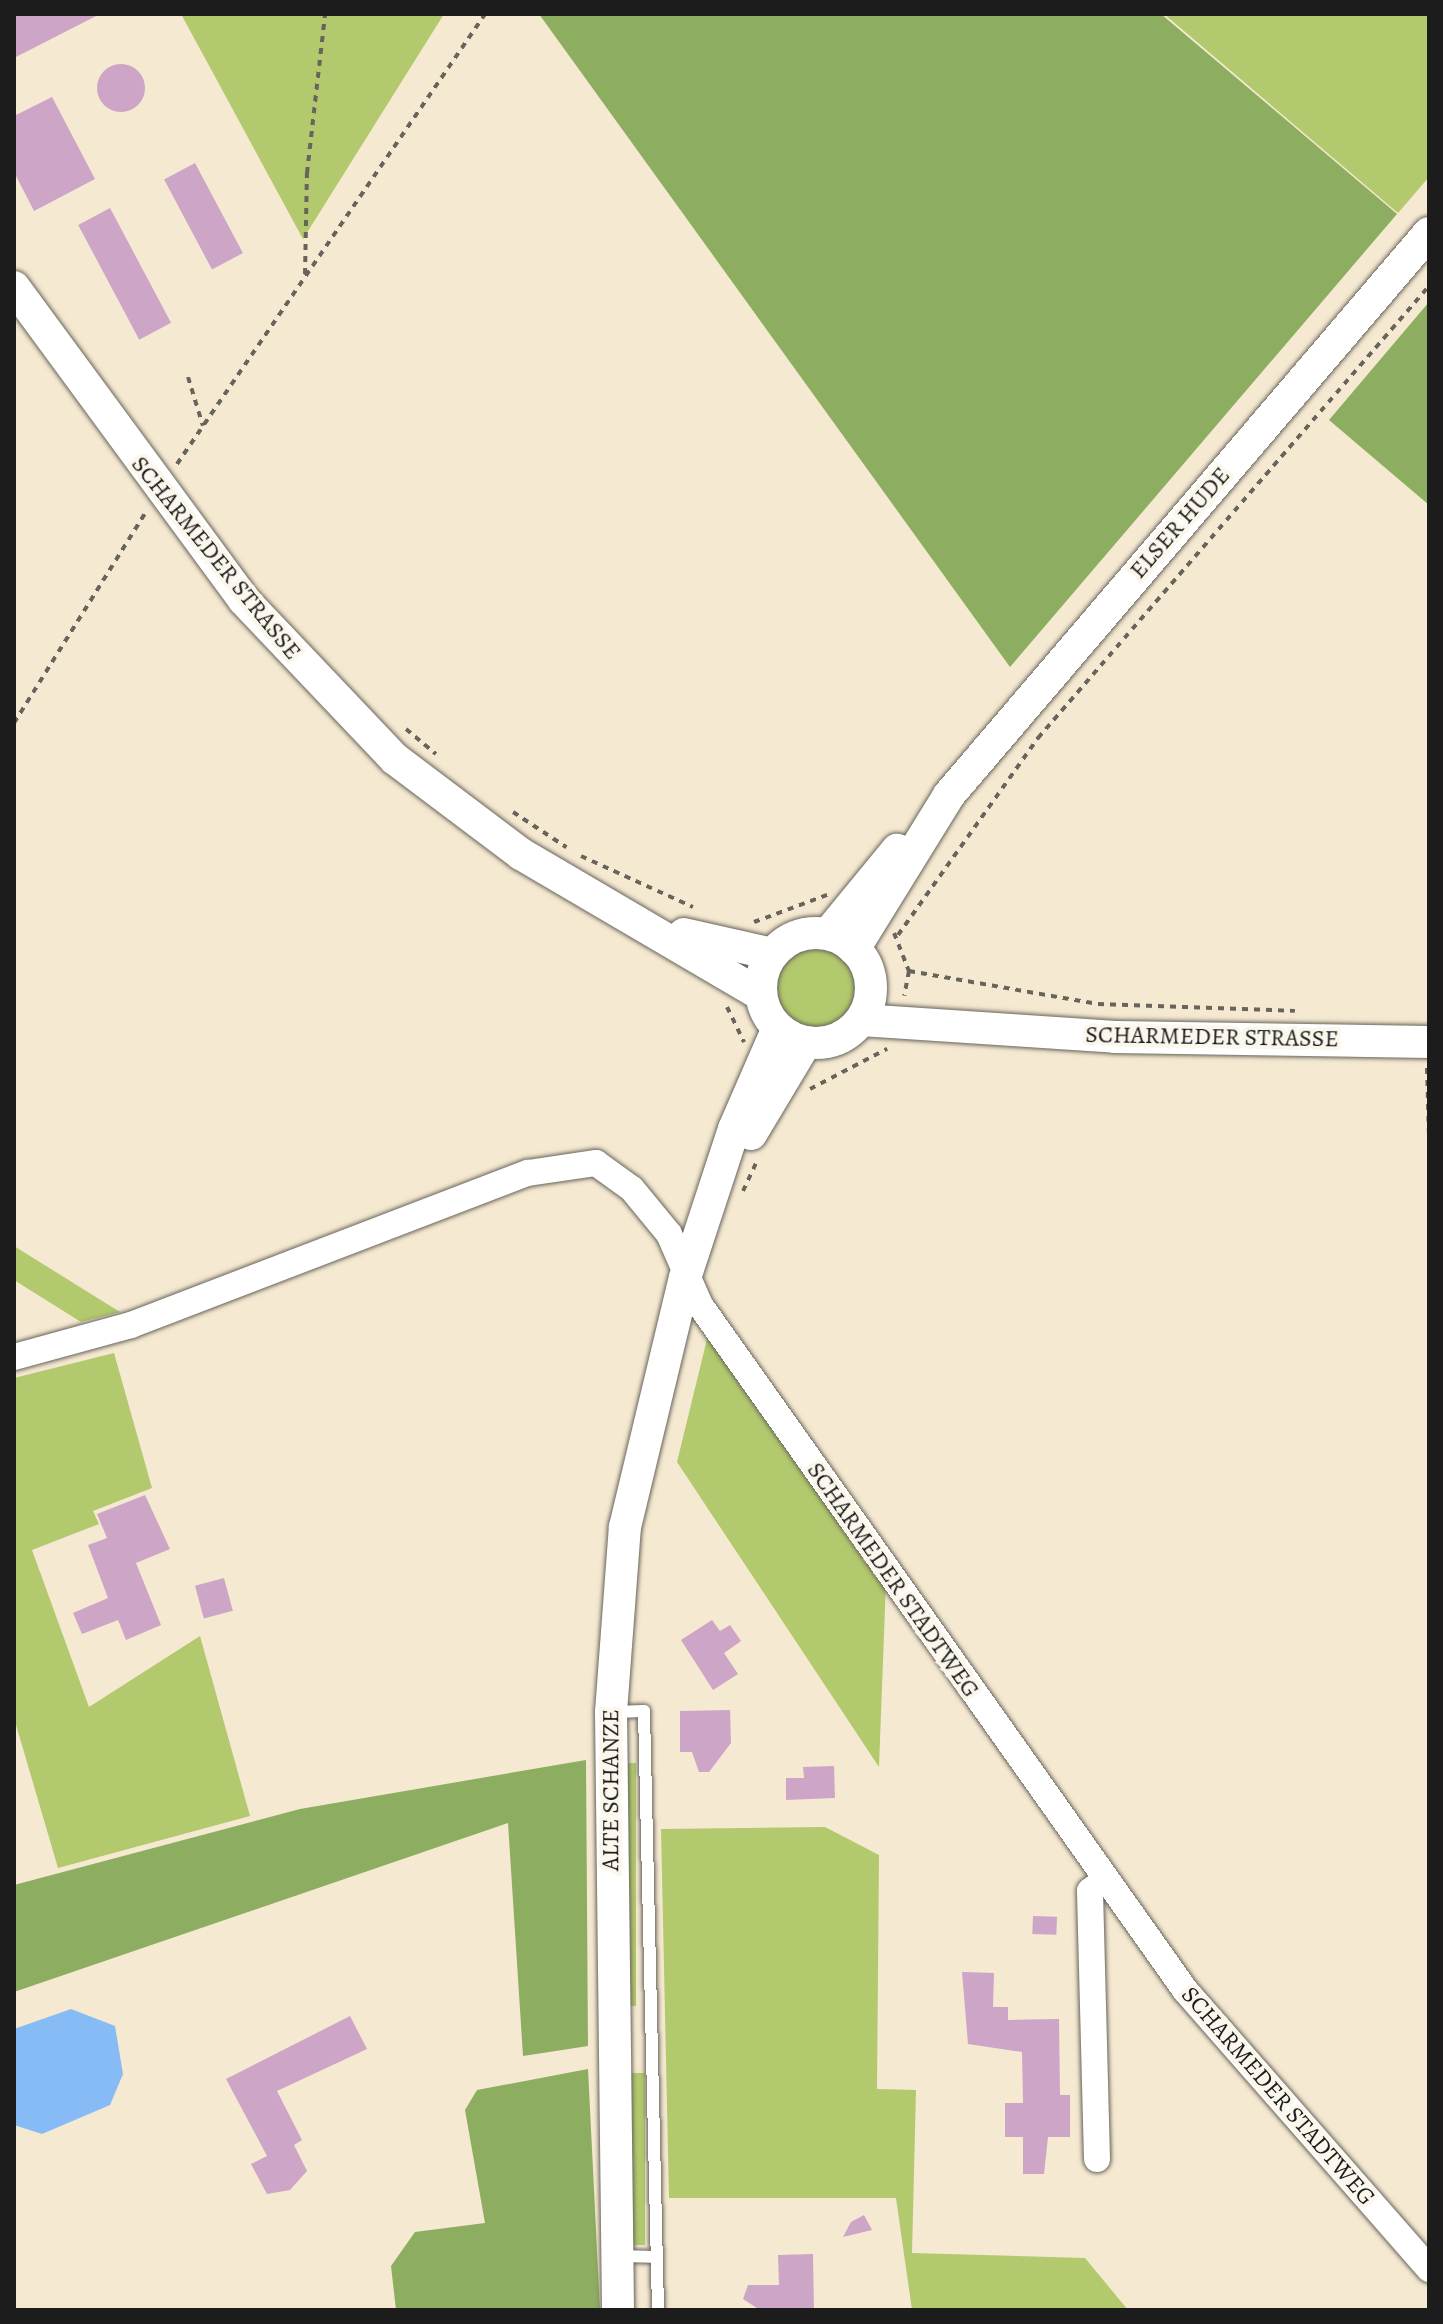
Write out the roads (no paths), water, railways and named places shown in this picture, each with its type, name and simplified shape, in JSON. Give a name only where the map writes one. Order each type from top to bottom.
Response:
[{"type":"street","name":"ELSER HUDE","points":[[841,942],[878,869],[935,815],[1429,233]]},
{"type":"street","name":"SCHARMEDER STRASSE","points":[[14,287],[165,481],[269,631],[395,759],[521,854],[653,926],[761,995]]},
{"type":"street","name":"SCHARMEDER STRASSE","points":[[653,926],[772,954]]},
{"type":"street","points":[[792,938],[841,942],[871,989],[861,1020],[831,1041],[806,1042],[778,1028],[761,995],[772,954],[792,938]]},
{"type":"street","name":"SCHARMEDER STRASSE","points":[[871,989],[994,1028]]},
{"type":"street","name":"SCHARMEDER STRASSE","points":[[861,1020],[994,1028],[1428,1042]]},
{"type":"street","name":"ALTE SCHANZE","points":[[728,1196],[734,1129],[778,1028]]},
{"type":"street","name":"ALTE SCHANZE","points":[[618,2310],[611,1712],[625,1527],[685,1278],[806,1042]]},
{"type":"street","points":[[14,1357],[131,1325],[562,1165],[596,1163],[632,1189],[669,1234],[685,1278]]},
{"type":"street","name":"SCHARMEDER STADTWEG","points":[[685,1278],[1185,1990],[1429,2269]]},
{"type":"street","points":[[1097,2159],[1090,1891],[1105,1880]]},
{"type":"lane","points":[[611,1712],[644,1711],[658,2310]]},
{"type":"lane","points":[[617,2256],[657,2257]]},
{"type":"water","points":[[71,2009],[115,2026],[123,2074],[110,2105],[42,2134],[14,2125],[14,2029]]}]
